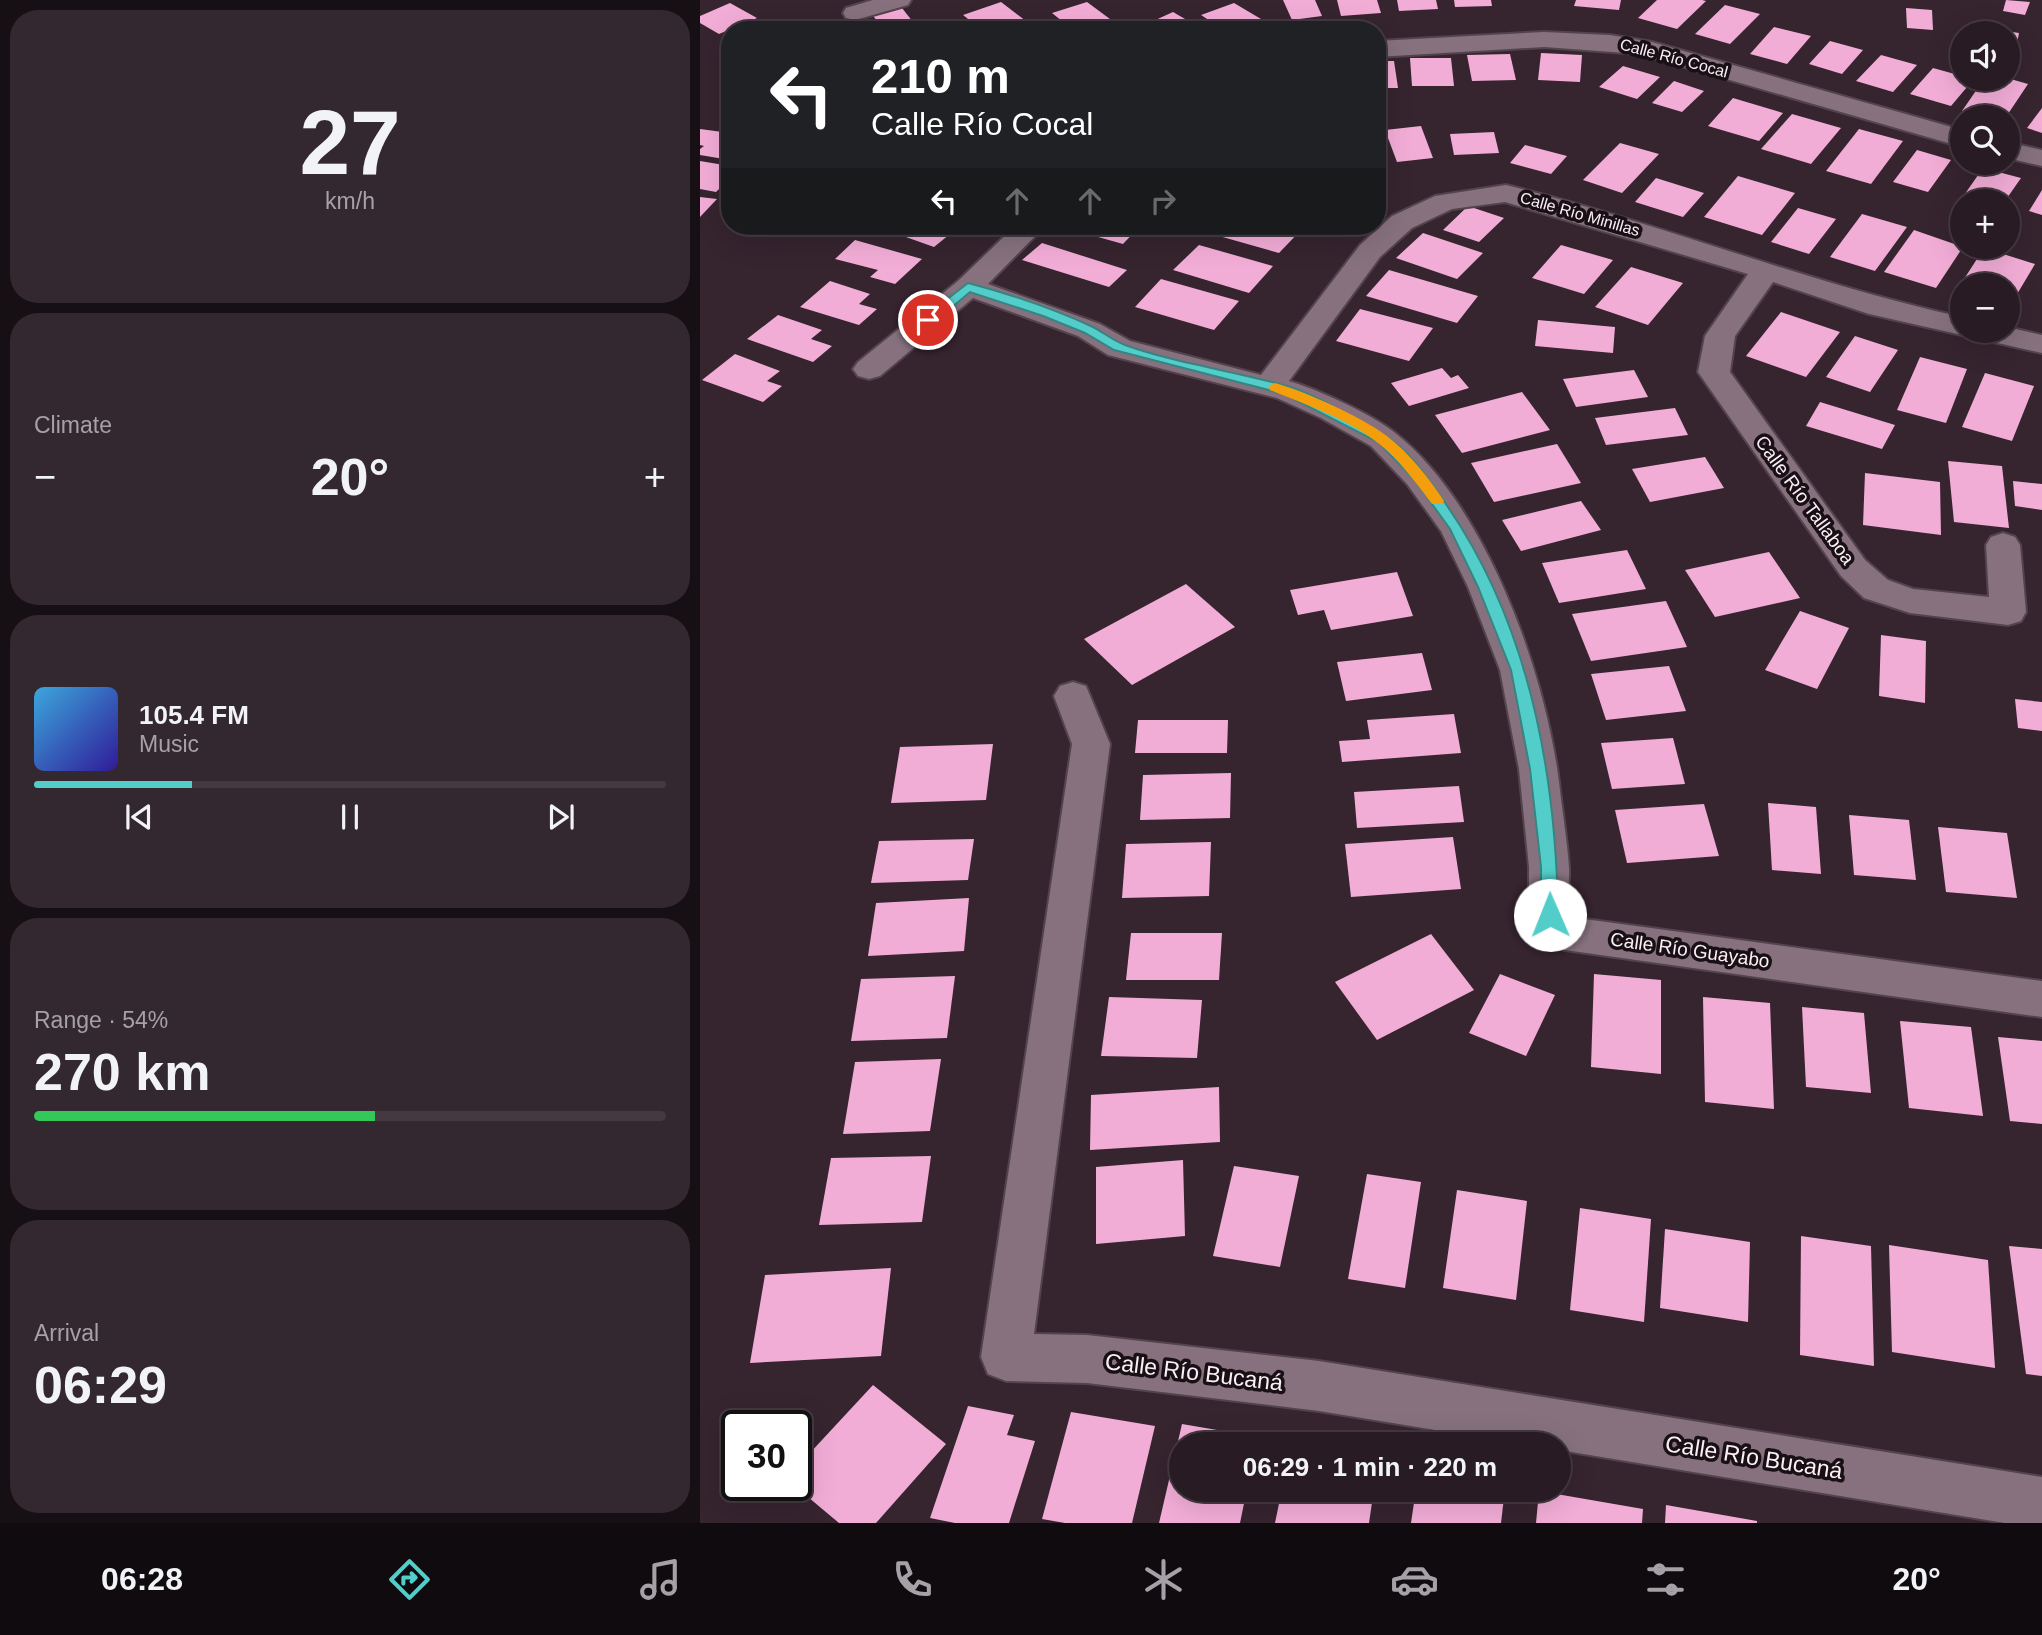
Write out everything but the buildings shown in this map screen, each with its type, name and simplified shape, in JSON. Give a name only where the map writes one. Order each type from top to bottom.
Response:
[{"type":"street","points":[[855,13],[899,0]]},
{"type":"street","name":"Calle Río Cocal","points":[[1386,49],[1564,38],[1609,40],[1643,47],[1950,136]]},
{"type":"street","points":[[2020,153],[2042,158]]},
{"type":"street","name":"Calle Río Minillas","points":[[1269,386],[1370,251],[1402,222],[1445,202],[1506,193],[1766,270],[1880,308],[1950,323]]},
{"type":"street","points":[[869,369],[968,287],[1022,235]]},
{"type":"street","name":"Calle Río Tallaboa","points":[[1766,270],[1720,336],[1714,372],[1853,568],[1876,589],[1910,601],[2008,612],[2003,545]]},
{"type":"street","name":"Calle Río Guayabo","points":[[968,287],[1047,313],[1089,330],[1119,348],[1289,391],[1382,439],[1419,476],[1456,528],[1486,587],[1518,670],[1538,769],[1549,867],[1550,915],[1565,933],[2042,999]]},
{"type":"street","points":[[2020,339],[2042,344]]},
{"type":"street","name":"Calle Río Bucaná","points":[[1073,696],[1091,744],[1006,1357],[1087,1359],[1319,1386],[2042,1503]]},
{"type":"slow traffic","points":[[1275,387],[1332,411],[1382,439],[1419,476],[1437,501]]},
{"type":"route","points":[[928,320],[968,287],[1047,313],[1089,330],[1119,348],[1289,391],[1382,439],[1419,476],[1456,528],[1486,587],[1518,670],[1538,769],[1549,867],[1550,915]]}]
